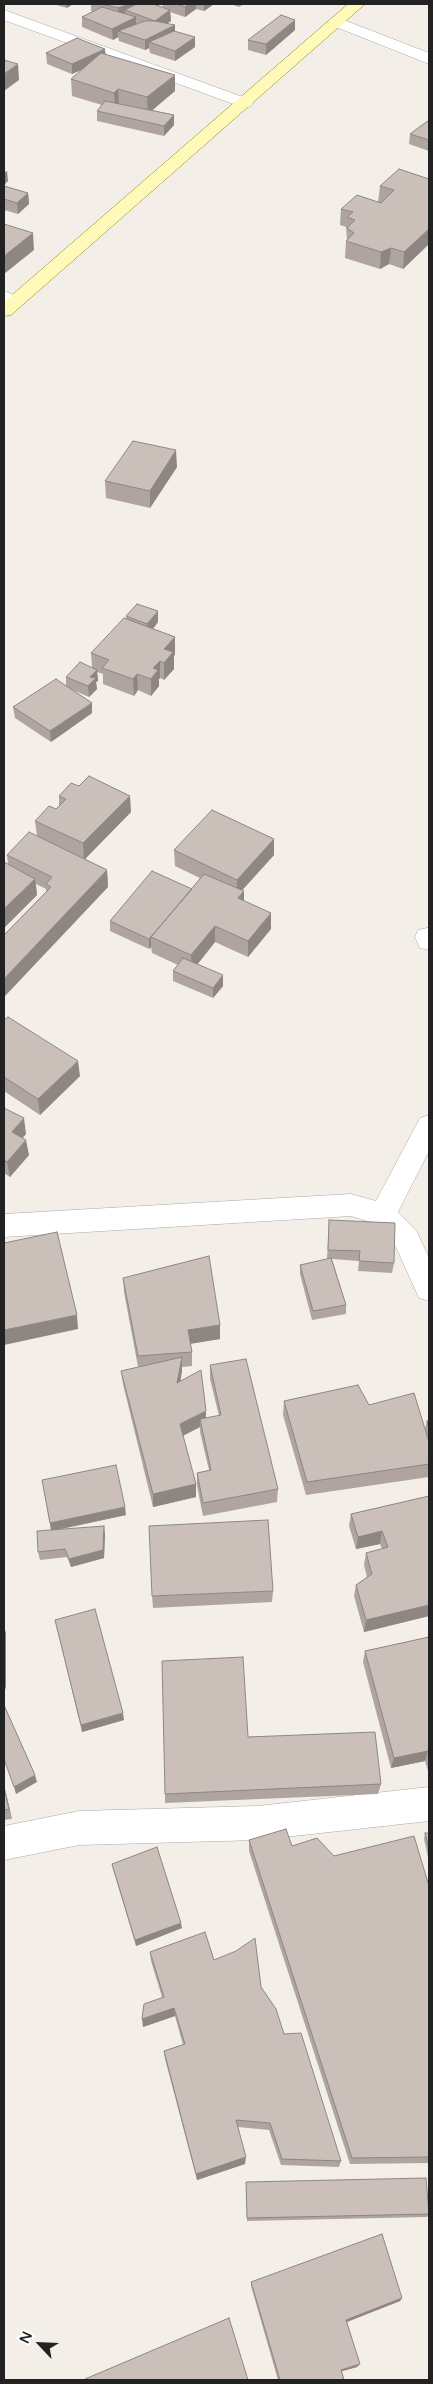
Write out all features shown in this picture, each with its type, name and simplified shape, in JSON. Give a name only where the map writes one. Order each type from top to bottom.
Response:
[{"type":"main road","points":[[7,303],[245,103],[357,4]]},
{"type":"street","points":[[4,15],[245,103]]},
{"type":"street","points":[[336,22],[429,59]]},
{"type":"street","points":[[383,1214],[429,1126]]},
{"type":"street","points":[[4,1226],[351,1205],[383,1214],[406,1240],[429,1289]]},
{"type":"street","points":[[4,1843],[79,1828],[258,1823],[429,1804]]},
{"type":"building","points":[[102,4],[129,4],[118,8]]},
{"type":"building","points":[[137,4],[153,4],[170,10],[155,21],[125,10]]},
{"type":"building","points":[[177,4],[189,4],[185,7]]},
{"type":"building","points":[[102,7],[136,17],[112,29],[82,17]]},
{"type":"building","points":[[281,15],[295,20],[266,44],[248,40]]},
{"type":"building","points":[[145,21],[175,25],[145,40],[118,31]]},
{"type":"building","points":[[174,31],[195,37],[175,51],[149,42]]},
{"type":"building","points":[[77,38],[105,49],[72,64],[46,53]]},
{"type":"building","points":[[101,53],[175,75],[147,97],[118,89],[114,93],[71,79]]},
{"type":"building","points":[[4,60],[18,64],[4,74]]},
{"type":"building","points":[[105,101],[174,115],[164,126],[97,111]]},
{"type":"building","points":[[429,120],[429,140],[410,134]]},
{"type":"building","points":[[399,169],[429,179],[429,229],[404,252],[391,248],[381,252],[346,241],[354,233],[347,228],[355,220],[347,217],[353,212],[341,209],[357,195],[381,203],[394,190],[380,186]]},
{"type":"building","points":[[4,186],[28,193],[17,203],[4,199]]},
{"type":"building","points":[[4,224],[33,233],[4,256]]},
{"type":"building","points":[[133,441],[176,450],[150,491],[105,481]]},
{"type":"building","points":[[137,604],[158,611],[147,624],[126,616]]},
{"type":"building","points":[[124,618],[175,637],[164,649],[173,652],[164,663],[160,661],[153,668],[158,670],[151,679],[137,674],[133,679],[102,668],[109,660],[91,653]]},
{"type":"building","points":[[80,662],[97,670],[90,677],[96,678],[88,686],[66,677]]},
{"type":"building","points":[[56,679],[92,703],[50,731],[13,707]]},
{"type":"building","points":[[89,776],[130,796],[83,843],[35,821],[49,806],[56,809],[66,799],[59,796],[71,783],[79,786]]},
{"type":"building","points":[[212,810],[274,839],[237,880],[174,850]]},
{"type":"building","points":[[29,832],[107,870],[4,979],[4,935],[51,887],[46,884],[52,877],[7,855]]},
{"type":"building","points":[[4,862],[35,879],[4,909]]},
{"type":"building","points":[[152,871],[192,889],[149,939],[110,921]]},
{"type":"building","points":[[204,874],[244,891],[238,898],[271,913],[248,941],[215,926],[191,955],[151,937]]},
{"type":"building","points":[[183,958],[223,975],[213,988],[173,971]]},
{"type":"building","points":[[8,1017],[78,1061],[38,1099],[4,1077],[4,1020]]},
{"type":"building","points":[[4,1108],[24,1118],[12,1132],[26,1140],[7,1162],[4,1160]]},
{"type":"building","points":[[329,1220],[395,1223],[394,1263],[359,1261],[360,1251],[328,1250]]},
{"type":"building","points":[[57,1232],[77,1315],[4,1330],[4,1243]]},
{"type":"building","points":[[209,1256],[220,1325],[188,1330],[192,1352],[138,1356],[123,1278]]},
{"type":"building","points":[[331,1258],[346,1305],[313,1311],[300,1265]]},
{"type":"building","points":[[182,1357],[177,1383],[201,1370],[206,1411],[180,1424],[196,1484],[153,1494],[121,1371]]},
{"type":"building","points":[[246,1359],[278,1489],[203,1503],[197,1473],[211,1470],[200,1419],[221,1415],[210,1365]]},
{"type":"building","points":[[358,1385],[369,1405],[414,1393],[429,1442],[429,1464],[307,1482],[284,1401]]},
{"type":"building","points":[[116,1465],[125,1507],[50,1523],[42,1480]]},
{"type":"building","points":[[429,1496],[429,1605],[366,1620],[356,1585],[372,1574],[366,1553],[388,1547],[382,1531],[358,1537],[351,1514]]},
{"type":"building","points":[[268,1520],[273,1591],[152,1596],[149,1526]]},
{"type":"building","points":[[104,1526],[103,1550],[69,1559],[65,1549],[38,1552],[37,1531]]},
{"type":"building","points":[[95,1609],[123,1713],[81,1725],[55,1620]]},
{"type":"building","points":[[429,1637],[429,1754],[428,1751],[394,1758],[365,1651]]},
{"type":"building","points":[[243,1657],[248,1737],[375,1732],[381,1784],[165,1794],[162,1661]]},
{"type":"building","points":[[4,1705],[35,1775],[14,1787],[4,1759]]},
{"type":"building","points":[[4,1788],[9,1809],[4,1810]]},
{"type":"building","points":[[286,1829],[292,1846],[317,1838],[334,1856],[414,1836],[429,1886],[429,2157],[352,2158],[249,1840]]},
{"type":"building","points":[[425,1833],[429,1833],[429,1848]]},
{"type":"building","points":[[157,1847],[181,1923],[135,1940],[112,1864]]},
{"type":"building","points":[[205,1932],[214,1960],[236,1951],[255,1938],[261,1987],[276,2009],[284,2034],[301,2033],[341,2161],[282,2159],[270,2123],[236,2120],[246,2157],[196,2174],[164,2051],[185,2044],[174,2008],[142,2019],[144,2004],[164,1997],[150,1952]]},
{"type":"building","points":[[426,2178],[429,2214],[247,2218],[246,2182]]},
{"type":"building","points":[[382,2234],[402,2298],[346,2320],[360,2364],[341,2370],[344,2380],[280,2380],[251,2282]]},
{"type":"building","points":[[229,2318],[248,2380],[85,2379]]}]
